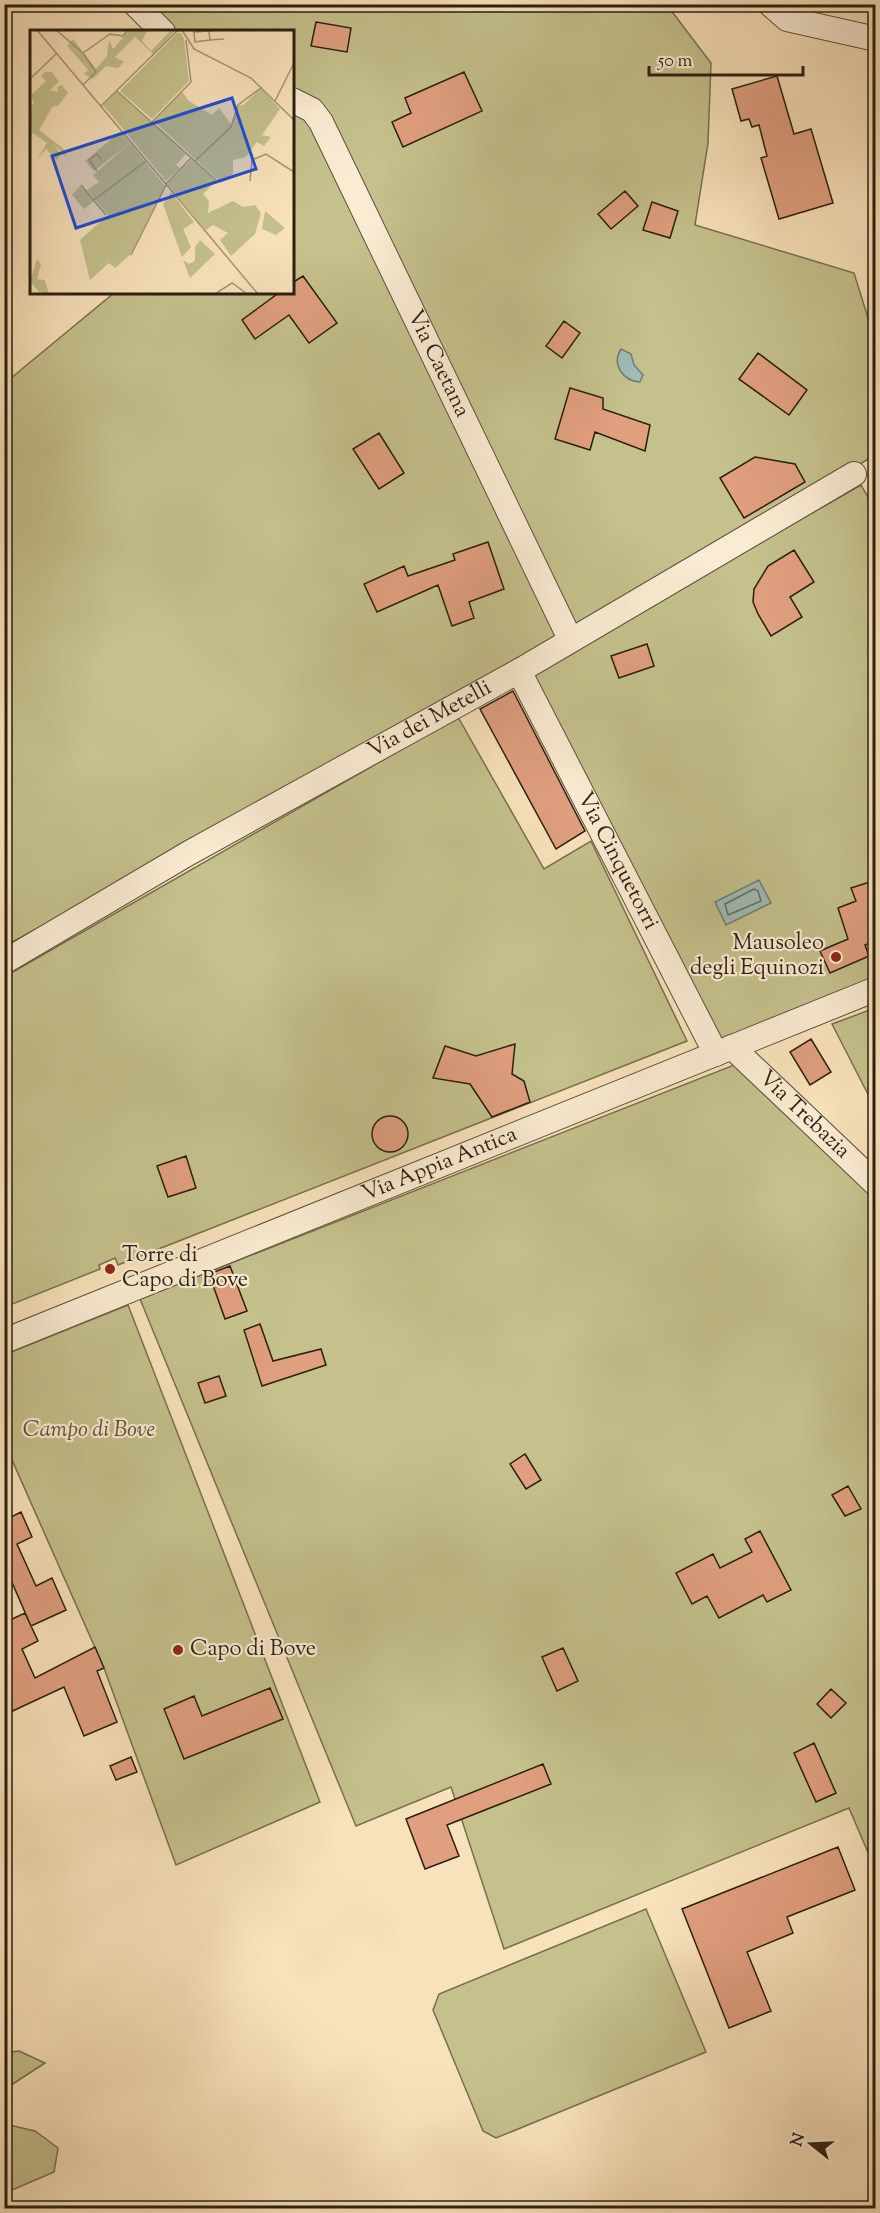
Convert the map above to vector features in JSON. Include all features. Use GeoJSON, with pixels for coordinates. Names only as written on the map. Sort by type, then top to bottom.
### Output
{"type":"FeatureCollection","features":[{"type":"Feature","properties":{"kind":"street"},"geometry":{"type":"LineString","coordinates":[[135,4],[161,30]]}},
{"type":"Feature","properties":{"kind":"street"},"geometry":{"type":"LineString","coordinates":[[770,4],[787,19],[876,39]]}},
{"type":"Feature","properties":{"kind":"street","name":"Via Caetana"},"geometry":{"type":"LineString","coordinates":[[294,101],[312,110],[321,122],[570,639]]}},
{"type":"Feature","properties":{"kind":"street","name":"Via dei Metelli"},"geometry":{"type":"LineString","coordinates":[[4,962],[189,854],[519,671],[854,474]]}},
{"type":"Feature","properties":{"kind":"street","name":"Via Cinquetorri"},"geometry":{"type":"LineString","coordinates":[[519,671],[724,1050]]}},
{"type":"Feature","properties":{"kind":"street","name":"Via Appia Antica"},"geometry":{"type":"LineString","coordinates":[[4,1341],[876,989]]}},
{"type":"Feature","properties":{"kind":"street","name":"Via Trebazia"},"geometry":{"type":"LineString","coordinates":[[724,1050],[876,1185]]}},
{"type":"Feature","properties":{"kind":"green space"},"geometry":{"type":"Polygon","coordinates":[[[137,5],[667,5],[711,63],[708,143],[695,225],[854,273],[875,340],[875,455],[570,639],[5,946],[5,383],[113,294],[294,294],[294,30],[163,30],[137,5]]]}},
{"type":"Feature","properties":{"kind":"green space"},"geometry":{"type":"Polygon","coordinates":[[[861,485],[876,511],[875,981],[719,1041],[531,674],[861,485]]]}},
{"type":"Feature","properties":{"kind":"green space"},"geometry":{"type":"Polygon","coordinates":[[[458,717],[544,869],[591,841],[687,1041],[118,1265],[115,1258],[99,1265],[100,1269],[5,1307],[4,977],[458,717]]]}},
{"type":"Feature","properties":{"kind":"green space"},"geometry":{"type":"Polygon","coordinates":[[[875,1008],[875,1108],[832,1024],[875,1008]]]}},
{"type":"Feature","properties":{"kind":"green space"},"geometry":{"type":"Polygon","coordinates":[[[734,1065],[875,1195],[875,1869],[849,1808],[504,1949],[451,1787],[356,1826],[140,1299],[734,1065]]]}},
{"type":"Feature","properties":{"kind":"green space","name":"Campo di Bove"},"geometry":{"type":"Polygon","coordinates":[[[128,1305],[320,1802],[176,1865],[104,1668],[5,1444],[4,1355],[128,1305]]]}},
{"type":"Feature","properties":{"kind":"green space"},"geometry":{"type":"Polygon","coordinates":[[[646,1909],[706,2052],[496,2138],[483,2131],[433,2010],[439,1994],[646,1909]]]}},
{"type":"Feature","properties":{"kind":"green space"},"geometry":{"type":"Polygon","coordinates":[[[19,2051],[45,2063],[5,2089],[5,2053],[19,2051]]]}},
{"type":"Feature","properties":{"kind":"green space"},"geometry":{"type":"Polygon","coordinates":[[[5,2124],[35,2131],[58,2148],[54,2172],[5,2193],[5,2124]]]}},
{"type":"Feature","properties":{"kind":"water"},"geometry":{"type":"Polygon","coordinates":[[[621,349],[631,354],[634,365],[643,375],[640,382],[628,379],[620,371],[617,360],[621,349]]]}},
{"type":"Feature","properties":{"kind":"water"},"geometry":{"type":"Polygon","coordinates":[[[759,880],[771,903],[726,925],[715,902],[759,880]]]}},
{"type":"Feature","properties":{"kind":"building"},"geometry":{"type":"Polygon","coordinates":[[[316,22],[351,28],[347,52],[311,46],[316,22]]]}},
{"type":"Feature","properties":{"kind":"building"},"geometry":{"type":"Polygon","coordinates":[[[464,72],[482,111],[403,147],[392,122],[411,113],[405,98],[464,72]]]}},
{"type":"Feature","properties":{"kind":"building"},"geometry":{"type":"Polygon","coordinates":[[[777,76],[794,134],[811,129],[833,203],[779,219],[761,158],[767,156],[759,125],[752,127],[749,119],[741,121],[732,89],[777,76]]]}},
{"type":"Feature","properties":{"kind":"building"},"geometry":{"type":"Polygon","coordinates":[[[625,191],[638,206],[611,229],[598,214],[625,191]]]}},
{"type":"Feature","properties":{"kind":"building"},"geometry":{"type":"Polygon","coordinates":[[[652,202],[678,211],[670,238],[643,230],[652,202]]]}},
{"type":"Feature","properties":{"kind":"building"},"geometry":{"type":"Polygon","coordinates":[[[303,276],[337,323],[309,343],[289,315],[255,339],[242,320],[277,294],[294,294],[294,282],[303,276]]]}},
{"type":"Feature","properties":{"kind":"building"},"geometry":{"type":"Polygon","coordinates":[[[564,321],[580,333],[562,358],[546,346],[564,321]]]}},
{"type":"Feature","properties":{"kind":"building"},"geometry":{"type":"Polygon","coordinates":[[[758,353],[807,390],[789,415],[739,379],[758,353]]]}},
{"type":"Feature","properties":{"kind":"building"},"geometry":{"type":"Polygon","coordinates":[[[570,388],[603,398],[603,409],[650,425],[645,451],[595,432],[590,450],[555,439],[570,388]]]}},
{"type":"Feature","properties":{"kind":"building"},"geometry":{"type":"Polygon","coordinates":[[[379,433],[404,473],[379,489],[353,449],[379,433]]]}},
{"type":"Feature","properties":{"kind":"building"},"geometry":{"type":"Polygon","coordinates":[[[755,457],[795,464],[805,482],[744,518],[720,478],[755,457]]]}},
{"type":"Feature","properties":{"kind":"building"},"geometry":{"type":"Polygon","coordinates":[[[488,542],[504,589],[469,602],[474,618],[452,626],[438,585],[377,612],[364,584],[404,566],[408,576],[455,560],[453,554],[488,542]]]}},
{"type":"Feature","properties":{"kind":"building"},"geometry":{"type":"Polygon","coordinates":[[[794,550],[814,582],[790,597],[802,617],[771,636],[753,602],[754,589],[768,566],[794,550]]]}},
{"type":"Feature","properties":{"kind":"building"},"geometry":{"type":"Polygon","coordinates":[[[647,644],[654,666],[619,678],[611,656],[647,644]]]}},
{"type":"Feature","properties":{"kind":"building"},"geometry":{"type":"Polygon","coordinates":[[[513,691],[585,831],[556,849],[480,709],[513,691]]]}},
{"type":"Feature","properties":{"kind":"building"},"geometry":{"type":"Polygon","coordinates":[[[876,880],[876,941],[865,945],[869,956],[830,973],[820,951],[848,939],[838,908],[856,901],[851,888],[876,880]]]}},
{"type":"Feature","properties":{"kind":"building"},"geometry":{"type":"Polygon","coordinates":[[[811,1039],[831,1072],[810,1085],[790,1052],[811,1039]]]}},
{"type":"Feature","properties":{"kind":"building"},"geometry":{"type":"Polygon","coordinates":[[[515,1044],[512,1074],[524,1081],[530,1102],[492,1117],[470,1084],[433,1078],[445,1046],[476,1056],[515,1044]]]}},
{"type":"Feature","properties":{"kind":"building"},"geometry":{"type":"Polygon","coordinates":[[[390,1116],[403,1121],[408,1134],[403,1147],[390,1152],[377,1147],[372,1134],[377,1121],[390,1116]]]}},
{"type":"Feature","properties":{"kind":"building"},"geometry":{"type":"Polygon","coordinates":[[[186,1156],[196,1188],[168,1197],[157,1166],[186,1156]]]}},
{"type":"Feature","properties":{"kind":"building"},"geometry":{"type":"Polygon","coordinates":[[[230,1266],[247,1311],[225,1319],[209,1274],[230,1266]]]}},
{"type":"Feature","properties":{"kind":"building"},"geometry":{"type":"Polygon","coordinates":[[[260,1324],[273,1361],[321,1349],[326,1365],[262,1386],[244,1330],[260,1324]]]}},
{"type":"Feature","properties":{"kind":"building"},"geometry":{"type":"Polygon","coordinates":[[[219,1376],[226,1396],[205,1403],[198,1383],[219,1376]]]}},
{"type":"Feature","properties":{"kind":"building"},"geometry":{"type":"Polygon","coordinates":[[[525,1454],[541,1480],[526,1489],[510,1464],[525,1454]]]}},
{"type":"Feature","properties":{"kind":"building"},"geometry":{"type":"Polygon","coordinates":[[[848,1486],[861,1509],[845,1516],[832,1495],[848,1486]]]}},
{"type":"Feature","properties":{"kind":"building"},"geometry":{"type":"Polygon","coordinates":[[[21,1512],[32,1537],[17,1544],[36,1586],[52,1578],[66,1610],[31,1626],[10,1578],[4,1580],[4,1514],[7,1519],[21,1512]]]}},
{"type":"Feature","properties":{"kind":"building"},"geometry":{"type":"Polygon","coordinates":[[[760,1531],[791,1590],[767,1602],[763,1595],[719,1618],[707,1596],[692,1604],[676,1573],[713,1554],[720,1568],[752,1552],[745,1539],[760,1531]]]}},
{"type":"Feature","properties":{"kind":"building"},"geometry":{"type":"Polygon","coordinates":[[[4,1608],[10,1620],[25,1613],[38,1641],[22,1649],[35,1678],[95,1647],[104,1668],[97,1671],[117,1722],[84,1736],[64,1687],[4,1715],[4,1608]]]}},
{"type":"Feature","properties":{"kind":"building"},"geometry":{"type":"Polygon","coordinates":[[[563,1648],[578,1681],[557,1691],[542,1657],[563,1648]]]}},
{"type":"Feature","properties":{"kind":"building"},"geometry":{"type":"Polygon","coordinates":[[[270,1688],[283,1719],[184,1759],[164,1709],[194,1696],[202,1716],[270,1688]]]}},
{"type":"Feature","properties":{"kind":"building"},"geometry":{"type":"Polygon","coordinates":[[[831,1689],[846,1703],[831,1718],[817,1704],[831,1689]]]}},
{"type":"Feature","properties":{"kind":"building"},"geometry":{"type":"Polygon","coordinates":[[[814,1743],[836,1793],[816,1802],[794,1753],[814,1743]]]}},
{"type":"Feature","properties":{"kind":"building"},"geometry":{"type":"Polygon","coordinates":[[[131,1757],[137,1772],[116,1780],[110,1766],[131,1757]]]}},
{"type":"Feature","properties":{"kind":"building"},"geometry":{"type":"Polygon","coordinates":[[[543,1764],[551,1784],[447,1825],[459,1856],[425,1869],[406,1819],[543,1764]]]}},
{"type":"Feature","properties":{"kind":"building"},"geometry":{"type":"Polygon","coordinates":[[[838,1847],[855,1890],[787,1917],[793,1933],[747,1952],[771,2011],[729,2028],[682,1909],[838,1847]]]}},
{"type":"Feature","properties":{"kind":"place","name":"Mausoleo degli Equinozi"},"geometry":{"type":"Point","coordinates":[836,957]}},
{"type":"Feature","properties":{"kind":"place","name":"Torre di Capo di Bove"},"geometry":{"type":"Point","coordinates":[110,1269]}},
{"type":"Feature","properties":{"kind":"place","name":"Capo di Bove"},"geometry":{"type":"Point","coordinates":[178,1650]}}]}
